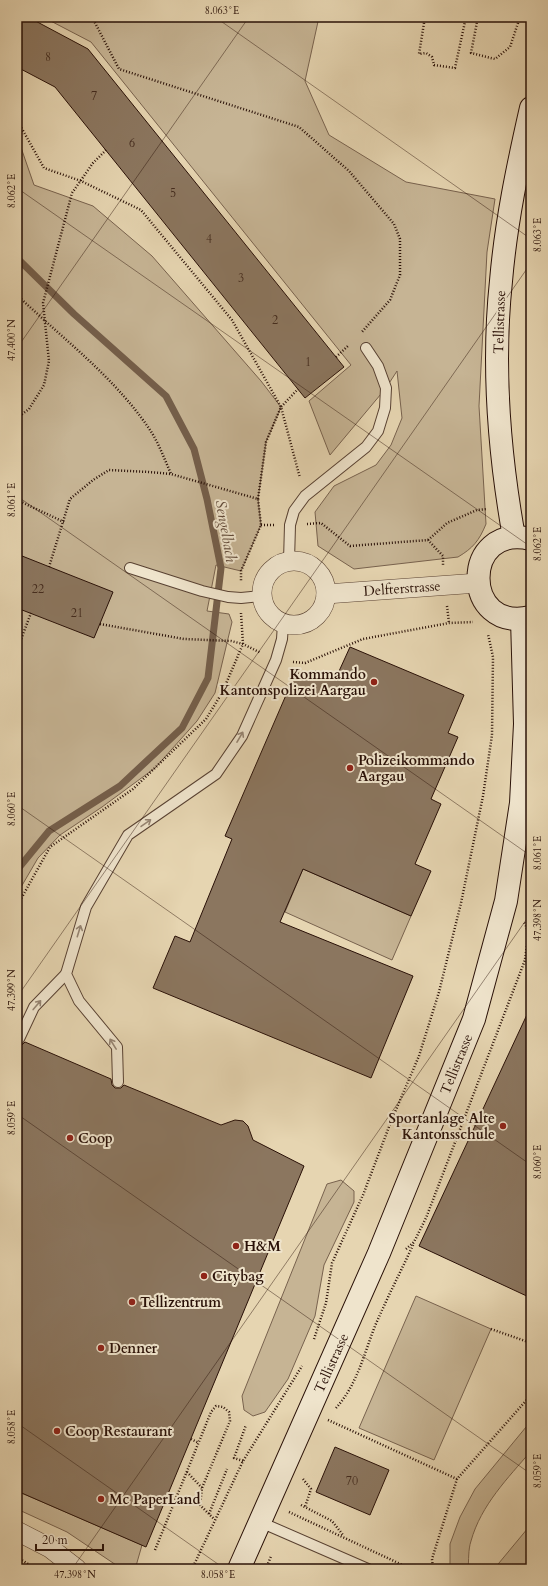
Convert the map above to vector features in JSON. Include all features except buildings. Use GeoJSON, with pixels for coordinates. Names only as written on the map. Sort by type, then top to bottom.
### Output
{"type":"FeatureCollection","features":[{"type":"Feature","properties":{"kind":"main road","name":"Tellistrasse"},"geometry":{"type":"LineString","coordinates":[[522,538],[508,506],[501,436],[498,386],[498,343],[501,281],[511,207],[531,108]]}},
{"type":"Feature","properties":{"kind":"main road"},"geometry":{"type":"LineString","coordinates":[[522,538],[503,540],[486,552],[478,572],[478,583],[480,593],[485,602],[493,610],[501,615],[512,618],[527,618]]}},
{"type":"Feature","properties":{"kind":"main road","name":"Tellistrasse"},"geometry":{"type":"LineString","coordinates":[[239,1569],[379,1253],[474,1020],[506,901],[521,803],[525,724],[527,618]]}},
{"type":"Feature","properties":{"kind":"street"},"geometry":{"type":"LineString","coordinates":[[289,561],[307,563],[315,569],[325,584],[326,594],[320,613],[312,620],[293,626],[283,624],[275,620],[268,613],[261,596],[262,586],[272,569],[289,561]]}},
{"type":"Feature","properties":{"kind":"street","name":"Delfterstrasse"},"geometry":{"type":"LineString","coordinates":[[326,594],[478,583]]}},
{"type":"Feature","properties":{"kind":"street"},"geometry":{"type":"LineString","coordinates":[[17,1531],[50,1548],[77,1569]]}},
{"type":"Feature","properties":{"kind":"lane"},"geometry":{"type":"LineString","coordinates":[[289,561],[290,525],[294,511],[305,496],[366,447],[378,431],[385,408],[386,388],[378,366],[366,348]]}},
{"type":"Feature","properties":{"kind":"lane"},"geometry":{"type":"LineString","coordinates":[[130,568],[228,598],[261,596]]}},
{"type":"Feature","properties":{"kind":"lane"},"geometry":{"type":"LineString","coordinates":[[19,1039],[34,1008],[66,974],[86,907],[128,835],[216,774],[242,736],[276,660],[282,639],[283,624]]}},
{"type":"Feature","properties":{"kind":"lane"},"geometry":{"type":"LineString","coordinates":[[66,974],[79,1001],[117,1047],[118,1082]]}},
{"type":"Feature","properties":{"kind":"lane"},"geometry":{"type":"LineString","coordinates":[[260,1522],[368,1569]]}},
{"type":"Feature","properties":{"kind":"path"},"geometry":{"type":"LineString","coordinates":[[92,17],[119,68],[299,127],[349,171],[383,210],[394,224],[400,239],[400,275],[390,300],[360,334]]}},
{"type":"Feature","properties":{"kind":"path"},"geometry":{"type":"LineString","coordinates":[[425,17],[418,54],[426,54],[432,57],[434,65],[455,68],[466,17]]}},
{"type":"Feature","properties":{"kind":"path"},"geometry":{"type":"LineString","coordinates":[[478,17],[471,53],[495,59],[510,46],[518,23],[518,17]]}},
{"type":"Feature","properties":{"kind":"path"},"geometry":{"type":"LineString","coordinates":[[17,120],[44,168],[81,181],[141,210],[232,320],[281,408],[305,496]]}},
{"type":"Feature","properties":{"kind":"path"},"geometry":{"type":"LineString","coordinates":[[17,418],[29,409],[44,386],[49,361],[42,303],[72,193],[93,163],[106,150]]}},
{"type":"Feature","properties":{"kind":"path"},"geometry":{"type":"LineString","coordinates":[[17,295],[120,392],[148,428],[162,453],[171,474]]}},
{"type":"Feature","properties":{"kind":"path"},"geometry":{"type":"LineString","coordinates":[[336,357],[350,343]]}},
{"type":"Feature","properties":{"kind":"path"},"geometry":{"type":"LineString","coordinates":[[17,906],[50,847],[133,789],[206,719],[222,693],[243,644],[241,571],[261,525],[258,499],[266,442],[281,408],[298,389]]}},
{"type":"Feature","properties":{"kind":"path"},"geometry":{"type":"LineString","coordinates":[[49,567],[70,499],[92,480],[109,470],[171,474],[258,499]]}},
{"type":"Feature","properties":{"kind":"path"},"geometry":{"type":"LineString","coordinates":[[17,500],[64,522]]}},
{"type":"Feature","properties":{"kind":"path"},"geometry":{"type":"LineString","coordinates":[[290,525],[321,523],[350,546],[428,540],[447,523],[477,510],[508,506]]}},
{"type":"Feature","properties":{"kind":"path"},"geometry":{"type":"LineString","coordinates":[[428,540],[443,556],[444,585],[449,623]]}},
{"type":"Feature","properties":{"kind":"path"},"geometry":{"type":"LineString","coordinates":[[17,650],[31,613]]}},
{"type":"Feature","properties":{"kind":"path"},"geometry":{"type":"LineString","coordinates":[[100,624],[184,639],[243,644],[276,660],[305,664],[363,639],[449,623],[473,622],[478,625]]}},
{"type":"Feature","properties":{"kind":"path"},"geometry":{"type":"LineString","coordinates":[[312,1345],[326,1303],[332,1263],[363,1195],[392,1119],[419,1056],[438,992],[461,903],[483,796],[492,735],[493,656],[487,632]]}},
{"type":"Feature","properties":{"kind":"path"},"geometry":{"type":"LineString","coordinates":[[527,927],[531,913]]}},
{"type":"Feature","properties":{"kind":"path"},"geometry":{"type":"LineString","coordinates":[[335,1409],[344,1400],[364,1359],[375,1327],[414,1242]]}},
{"type":"Feature","properties":{"kind":"path"},"geometry":{"type":"LineString","coordinates":[[491,1329],[531,1343]]}},
{"type":"Feature","properties":{"kind":"path"},"geometry":{"type":"LineString","coordinates":[[192,1569],[214,1519],[243,1461],[286,1394],[305,1359]]}},
{"type":"Feature","properties":{"kind":"path"},"geometry":{"type":"LineString","coordinates":[[433,1569],[432,1559],[457,1479],[531,1395]]}},
{"type":"Feature","properties":{"kind":"path"},"geometry":{"type":"LineString","coordinates":[[155,1550],[211,1412],[216,1406],[223,1407],[229,1412],[230,1422],[202,1488],[200,1505],[214,1519]]}},
{"type":"Feature","properties":{"kind":"path"},"geometry":{"type":"LineString","coordinates":[[330,1414],[326,1419],[457,1479]]}},
{"type":"Feature","properties":{"kind":"path"},"geometry":{"type":"LineString","coordinates":[[243,1461],[234,1458],[246,1425]]}},
{"type":"Feature","properties":{"kind":"path"},"geometry":{"type":"LineString","coordinates":[[191,1439],[199,1443]]}},
{"type":"Feature","properties":{"kind":"path"},"geometry":{"type":"LineString","coordinates":[[209,1514],[227,1469]]}},
{"type":"Feature","properties":{"kind":"path"},"geometry":{"type":"LineString","coordinates":[[187,1472],[202,1488]]}},
{"type":"Feature","properties":{"kind":"path"},"geometry":{"type":"LineString","coordinates":[[303,1478],[311,1489],[305,1507]]}},
{"type":"Feature","properties":{"kind":"path"},"geometry":{"type":"LineString","coordinates":[[300,1505],[332,1521],[345,1537]]}},
{"type":"Feature","properties":{"kind":"path"},"geometry":{"type":"LineString","coordinates":[[289,1512],[411,1569]]}},
{"type":"Feature","properties":{"kind":"path"},"geometry":{"type":"LineString","coordinates":[[17,1558],[36,1569]]}},
{"type":"Feature","properties":{"kind":"shaded area"},"geometry":{"type":"Polygon","coordinates":[[[43,17],[319,17],[305,81],[329,135],[406,182],[495,199],[487,252],[479,406],[486,524],[478,540],[468,550],[458,557],[354,569],[318,546],[315,512],[334,486],[376,465],[391,445],[402,418],[397,371],[386,388],[330,455],[309,401],[351,365],[91,42],[43,17]]]}},
{"type":"Feature","properties":{"kind":"shaded area"},"geometry":{"type":"Polygon","coordinates":[[[17,136],[34,185],[93,206],[152,256],[261,381],[281,407],[266,442],[258,499],[261,525],[241,571],[216,565],[207,611],[229,614],[232,622],[215,693],[197,721],[155,768],[102,807],[60,835],[38,858],[17,894],[17,136]]]}},
{"type":"Feature","properties":{"kind":"shaded area"},"geometry":{"type":"Polygon","coordinates":[[[303,869],[411,916],[392,960],[285,912],[303,869]]]}},
{"type":"Feature","properties":{"kind":"shaded area"},"geometry":{"type":"Polygon","coordinates":[[[341,1180],[354,1191],[354,1202],[324,1265],[315,1316],[288,1379],[265,1412],[253,1416],[244,1410],[242,1396],[327,1184],[341,1180]]]}},
{"type":"Feature","properties":{"kind":"shaded area"},"geometry":{"type":"Polygon","coordinates":[[[416,1296],[491,1329],[434,1460],[359,1428],[416,1296]]]}},
{"type":"Feature","properties":{"kind":"shaded area"},"geometry":{"type":"Polygon","coordinates":[[[531,1421],[531,1451],[496,1493],[481,1516],[470,1544],[468,1569],[450,1569],[450,1544],[460,1517],[475,1489],[531,1421]]]}},
{"type":"Feature","properties":{"kind":"shaded area"},"geometry":{"type":"Polygon","coordinates":[[[17,1491],[142,1545],[136,1566],[137,1569],[122,1569],[67,1532],[17,1509],[17,1491]]]}},
{"type":"Feature","properties":{"kind":"shaded area"},"geometry":{"type":"Polygon","coordinates":[[[528,1528],[531,1530],[531,1569],[494,1569],[528,1528]]]}},
{"type":"Feature","properties":{"kind":"waterway","name":"Sengelbach"},"geometry":{"type":"LineString","coordinates":[[17,258],[74,314],[166,396],[194,449],[207,499],[221,568],[208,678],[182,728],[120,786],[49,831],[17,870]]}},
{"type":"Feature","properties":{"kind":"place","name":"Kommando Kantonspolizei Aargau"},"geometry":{"type":"Point","coordinates":[374,682]}},
{"type":"Feature","properties":{"kind":"place","name":"Polizeikommando Aargau"},"geometry":{"type":"Point","coordinates":[350,768]}},
{"type":"Feature","properties":{"kind":"place","name":"Sportanlage Alte Kantonsschule"},"geometry":{"type":"Point","coordinates":[503,1126]}},
{"type":"Feature","properties":{"kind":"place","name":"Coop"},"geometry":{"type":"Point","coordinates":[70,1138]}},
{"type":"Feature","properties":{"kind":"place","name":"H&M"},"geometry":{"type":"Point","coordinates":[236,1246]}},
{"type":"Feature","properties":{"kind":"place","name":"Citybag"},"geometry":{"type":"Point","coordinates":[204,1276]}},
{"type":"Feature","properties":{"kind":"place","name":"Tellizentrum"},"geometry":{"type":"Point","coordinates":[132,1302]}},
{"type":"Feature","properties":{"kind":"place","name":"Denner"},"geometry":{"type":"Point","coordinates":[101,1348]}},
{"type":"Feature","properties":{"kind":"place","name":"Coop Restaurant"},"geometry":{"type":"Point","coordinates":[57,1431]}},
{"type":"Feature","properties":{"kind":"place","name":"Mc PaperLand"},"geometry":{"type":"Point","coordinates":[101,1499]}}]}
